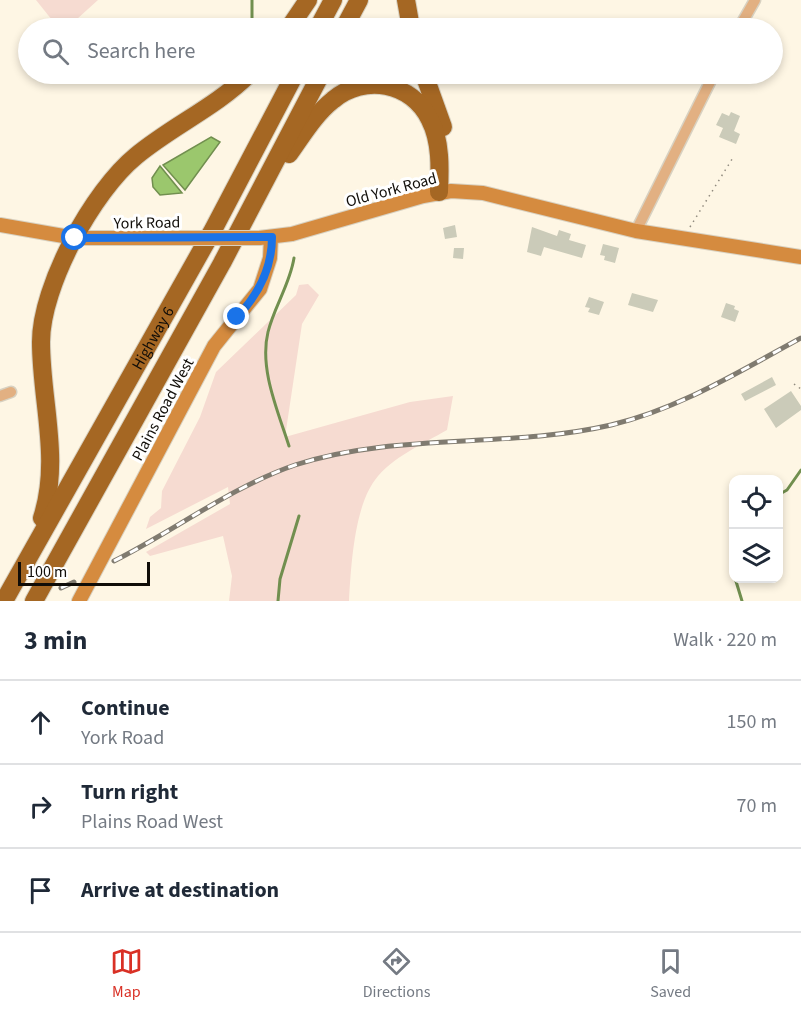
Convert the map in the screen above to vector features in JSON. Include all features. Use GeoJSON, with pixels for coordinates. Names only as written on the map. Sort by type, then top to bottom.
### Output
{"type":"FeatureCollection","features":[{"type":"Feature","properties":{"kind":"highway"},"geometry":{"type":"LineString","coordinates":[[296,18],[308,0]]}},
{"type":"Feature","properties":{"kind":"highway"},"geometry":{"type":"LineString","coordinates":[[323,18],[333,0]]}},
{"type":"Feature","properties":{"kind":"highway"},"geometry":{"type":"LineString","coordinates":[[349,18],[359,0]]}},
{"type":"Feature","properties":{"kind":"highway"},"geometry":{"type":"LineString","coordinates":[[406,0],[409,18]]}},
{"type":"Feature","properties":{"kind":"highway"},"geometry":{"type":"LineString","coordinates":[[34,545],[45,510],[51,475],[41,370],[41,323],[46,301],[75,238],[107,184],[135,156],[220,99],[237,84]]}},
{"type":"Feature","properties":{"kind":"highway","name":"Highway 6"},"geometry":{"type":"LineString","coordinates":[[4,601],[213,230],[290,84]]}},
{"type":"Feature","properties":{"kind":"highway","name":"Highway 6"},"geometry":{"type":"LineString","coordinates":[[34,601],[222,263],[316,84]]}},
{"type":"Feature","properties":{"kind":"highway"},"geometry":{"type":"LineString","coordinates":[[428,84],[442,119],[447,144],[445,192]]}},
{"type":"Feature","properties":{"kind":"highway"},"geometry":{"type":"LineString","coordinates":[[222,263],[286,158],[307,130],[333,100],[361,85],[391,86],[423,108],[434,130],[445,192]]}},
{"type":"Feature","properties":{"kind":"main road","name":"Old York Road"},"geometry":{"type":"LineString","coordinates":[[265,237],[292,234],[445,192],[483,193],[636,231],[801,257]]}},
{"type":"Feature","properties":{"kind":"main road","name":"York Road"},"geometry":{"type":"LineString","coordinates":[[0,225],[75,238],[265,237]]}},
{"type":"Feature","properties":{"kind":"main road","name":"Plains Road West"},"geometry":{"type":"LineString","coordinates":[[80,601],[214,346],[260,289],[270,258],[265,237]]}},
{"type":"Feature","properties":{"kind":"street"},"geometry":{"type":"LineString","coordinates":[[745,18],[755,0]]}},
{"type":"Feature","properties":{"kind":"street"},"geometry":{"type":"LineString","coordinates":[[636,231],[709,84]]}},
{"type":"Feature","properties":{"kind":"path"},"geometry":{"type":"LineString","coordinates":[[685,239],[694,219],[734,156]]}},
{"type":"Feature","properties":{"kind":"path"},"geometry":{"type":"LineString","coordinates":[[794,384],[801,389]]}},
{"type":"Feature","properties":{"kind":"shaded area"},"geometry":{"type":"Polygon","coordinates":[[[36,0],[98,0],[78,18],[50,18],[36,0]]]}},
{"type":"Feature","properties":{"kind":"shaded area"},"geometry":{"type":"Polygon","coordinates":[[[211,137],[220,142],[185,190],[163,165],[211,137]]]}},
{"type":"Feature","properties":{"kind":"shaded area"},"geometry":{"type":"Polygon","coordinates":[[[160,166],[182,193],[160,195],[153,187],[152,178],[160,166]]]}},
{"type":"Feature","properties":{"kind":"shaded area"},"geometry":{"type":"Polygon","coordinates":[[[308,284],[319,295],[302,324],[285,437],[410,402],[453,396],[447,430],[390,464],[375,480],[368,492],[362,506],[355,538],[349,601],[229,601],[232,576],[223,536],[150,556],[146,552],[230,504],[228,487],[146,529],[150,517],[161,508],[162,491],[200,417],[216,372],[296,295],[299,285],[308,284]]]}},
{"type":"Feature","properties":{"kind":"building"},"geometry":{"type":"Polygon","coordinates":[[[731,112],[740,116],[734,131],[740,134],[736,144],[719,137],[723,128],[716,125],[722,113],[729,116],[731,112]]]}},
{"type":"Feature","properties":{"kind":"building"},"geometry":{"type":"Polygon","coordinates":[[[455,225],[457,237],[445,239],[443,228],[455,225]]]}},
{"type":"Feature","properties":{"kind":"building"},"geometry":{"type":"Polygon","coordinates":[[[532,227],[557,236],[559,230],[571,234],[569,240],[586,245],[582,258],[544,247],[541,256],[527,252],[532,227]]]}},
{"type":"Feature","properties":{"kind":"building"},"geometry":{"type":"Polygon","coordinates":[[[603,244],[619,248],[615,263],[604,260],[605,256],[600,255],[603,244]]]}},
{"type":"Feature","properties":{"kind":"building"},"geometry":{"type":"Polygon","coordinates":[[[454,248],[464,248],[463,259],[453,258],[454,248]]]}},
{"type":"Feature","properties":{"kind":"building"},"geometry":{"type":"Polygon","coordinates":[[[632,293],[658,300],[653,312],[628,305],[632,293]]]}},
{"type":"Feature","properties":{"kind":"building"},"geometry":{"type":"Polygon","coordinates":[[[589,297],[604,302],[599,315],[588,312],[590,308],[585,307],[589,297]]]}},
{"type":"Feature","properties":{"kind":"building"},"geometry":{"type":"Polygon","coordinates":[[[726,303],[735,306],[734,309],[739,311],[735,322],[721,317],[726,303]]]}},
{"type":"Feature","properties":{"kind":"building"},"geometry":{"type":"Polygon","coordinates":[[[772,377],[776,385],[745,401],[741,394],[772,377]]]}},
{"type":"Feature","properties":{"kind":"building"},"geometry":{"type":"Polygon","coordinates":[[[791,391],[801,406],[801,410],[776,428],[764,409],[791,391]]]}},
{"type":"Feature","properties":{"kind":"waterway"},"geometry":{"type":"LineString","coordinates":[[252,0],[252,18]]}},
{"type":"Feature","properties":{"kind":"waterway"},"geometry":{"type":"LineString","coordinates":[[289,446],[271,390],[266,346],[268,332],[294,258]]}},
{"type":"Feature","properties":{"kind":"waterway"},"geometry":{"type":"LineString","coordinates":[[783,492],[801,470]]}},
{"type":"Feature","properties":{"kind":"waterway"},"geometry":{"type":"LineString","coordinates":[[278,601],[280,579],[299,516]]}},
{"type":"Feature","properties":{"kind":"waterway"},"geometry":{"type":"LineString","coordinates":[[737,583],[742,601]]}},
{"type":"Feature","properties":{"kind":"railway"},"geometry":{"type":"LineString","coordinates":[[114,561],[225,497],[295,465],[373,448],[532,437],[611,425],[685,399],[801,338]]}},
{"type":"Feature","properties":{"kind":"railway"},"geometry":{"type":"LineString","coordinates":[[61,588],[74,582]]}},
{"type":"Feature","properties":{"kind":"route"},"geometry":{"type":"LineString","coordinates":[[75,238],[97,240],[272,237],[270,258],[260,289],[237,317]]}}]}
